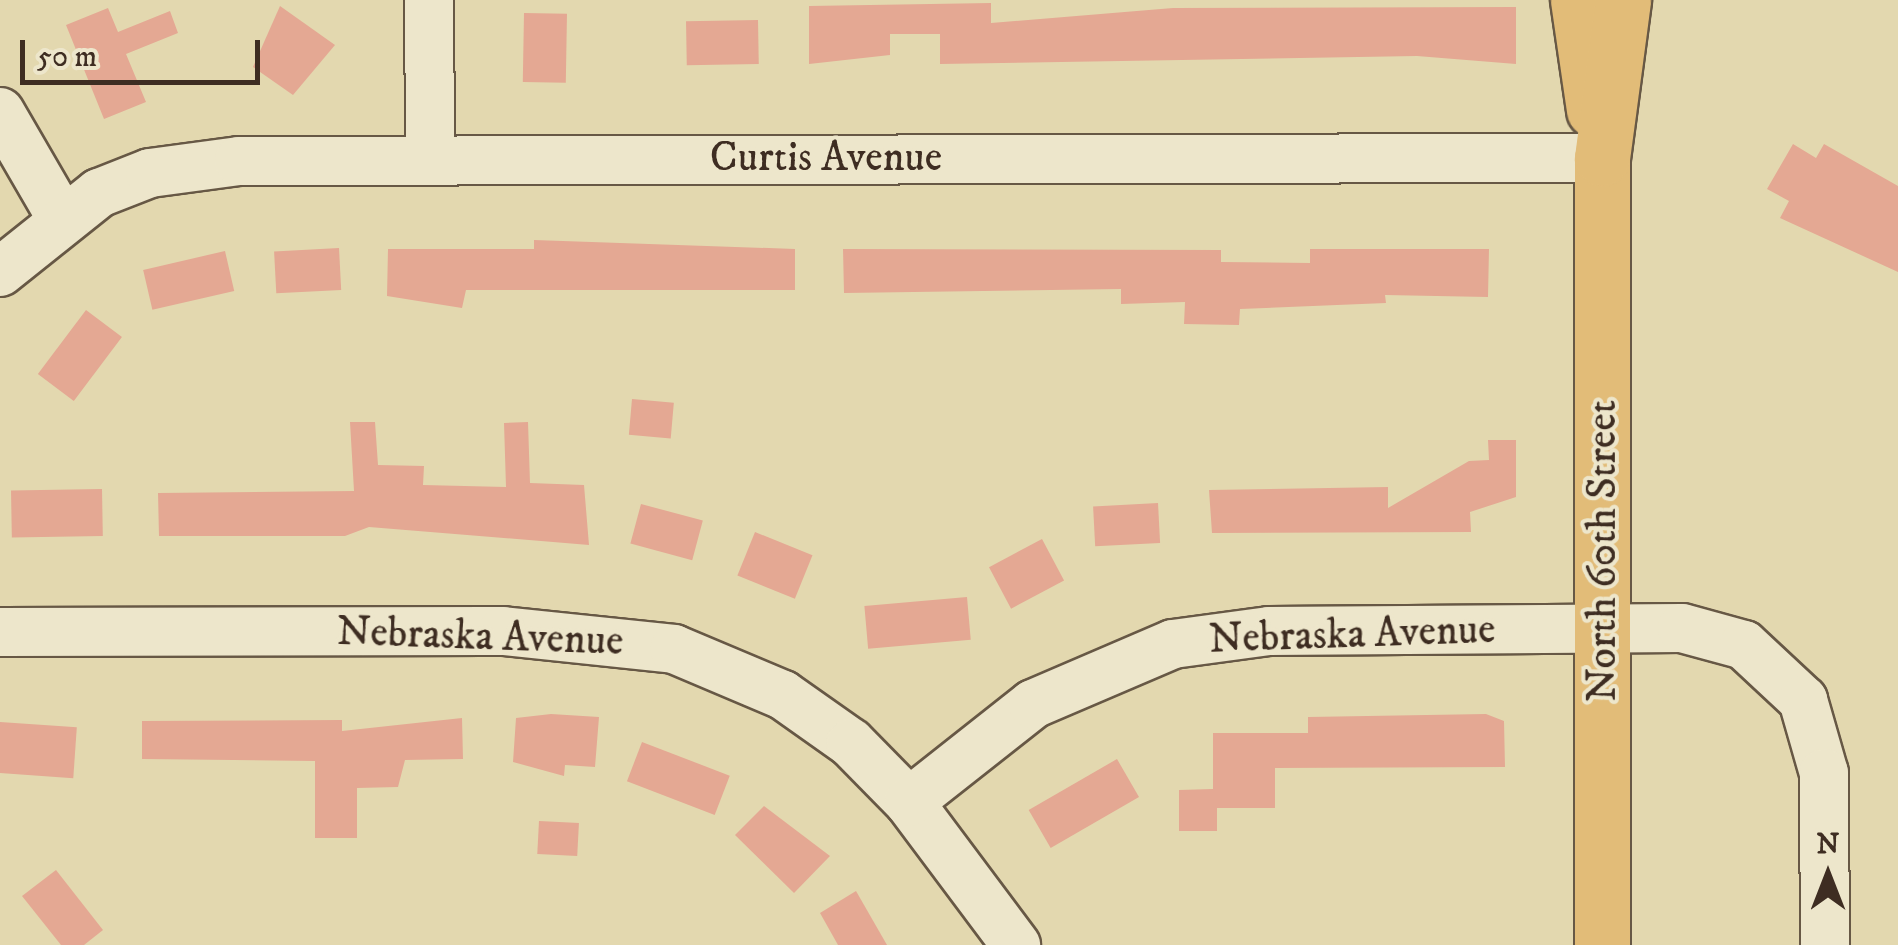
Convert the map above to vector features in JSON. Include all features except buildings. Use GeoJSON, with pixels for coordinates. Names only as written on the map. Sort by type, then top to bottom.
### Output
{"type":"FeatureCollection","features":[{"type":"Feature","properties":{"kind":"main road","name":"North 60th Street"},"geometry":{"type":"LineString","coordinates":[[1578,0],[1602,158]]}},
{"type":"Feature","properties":{"kind":"main road","name":"North 60th Street"},"geometry":{"type":"LineString","coordinates":[[1602,945],[1602,158],[1623,0]]}},
{"type":"Feature","properties":{"kind":"street"},"geometry":{"type":"LineString","coordinates":[[429,0],[430,159]]}},
{"type":"Feature","properties":{"kind":"street"},"geometry":{"type":"LineString","coordinates":[[0,112],[62,220]]}},
{"type":"Feature","properties":{"kind":"street","name":"Curtis Avenue"},"geometry":{"type":"LineString","coordinates":[[0,272],[99,193],[182,166],[430,159],[1602,158]]}},
{"type":"Feature","properties":{"kind":"street","name":"Nebraska Avenue"},"geometry":{"type":"LineString","coordinates":[[909,802],[1033,704],[1174,644],[1270,631],[1682,628],[1744,645],[1803,700],[1824,772],[1824,945]]}},
{"type":"Feature","properties":{"kind":"street","name":"Nebraska Avenue"},"geometry":{"type":"LineString","coordinates":[[0,632],[502,631],[636,640],[782,695],[851,743],[909,802],[1016,945]]}}]}
